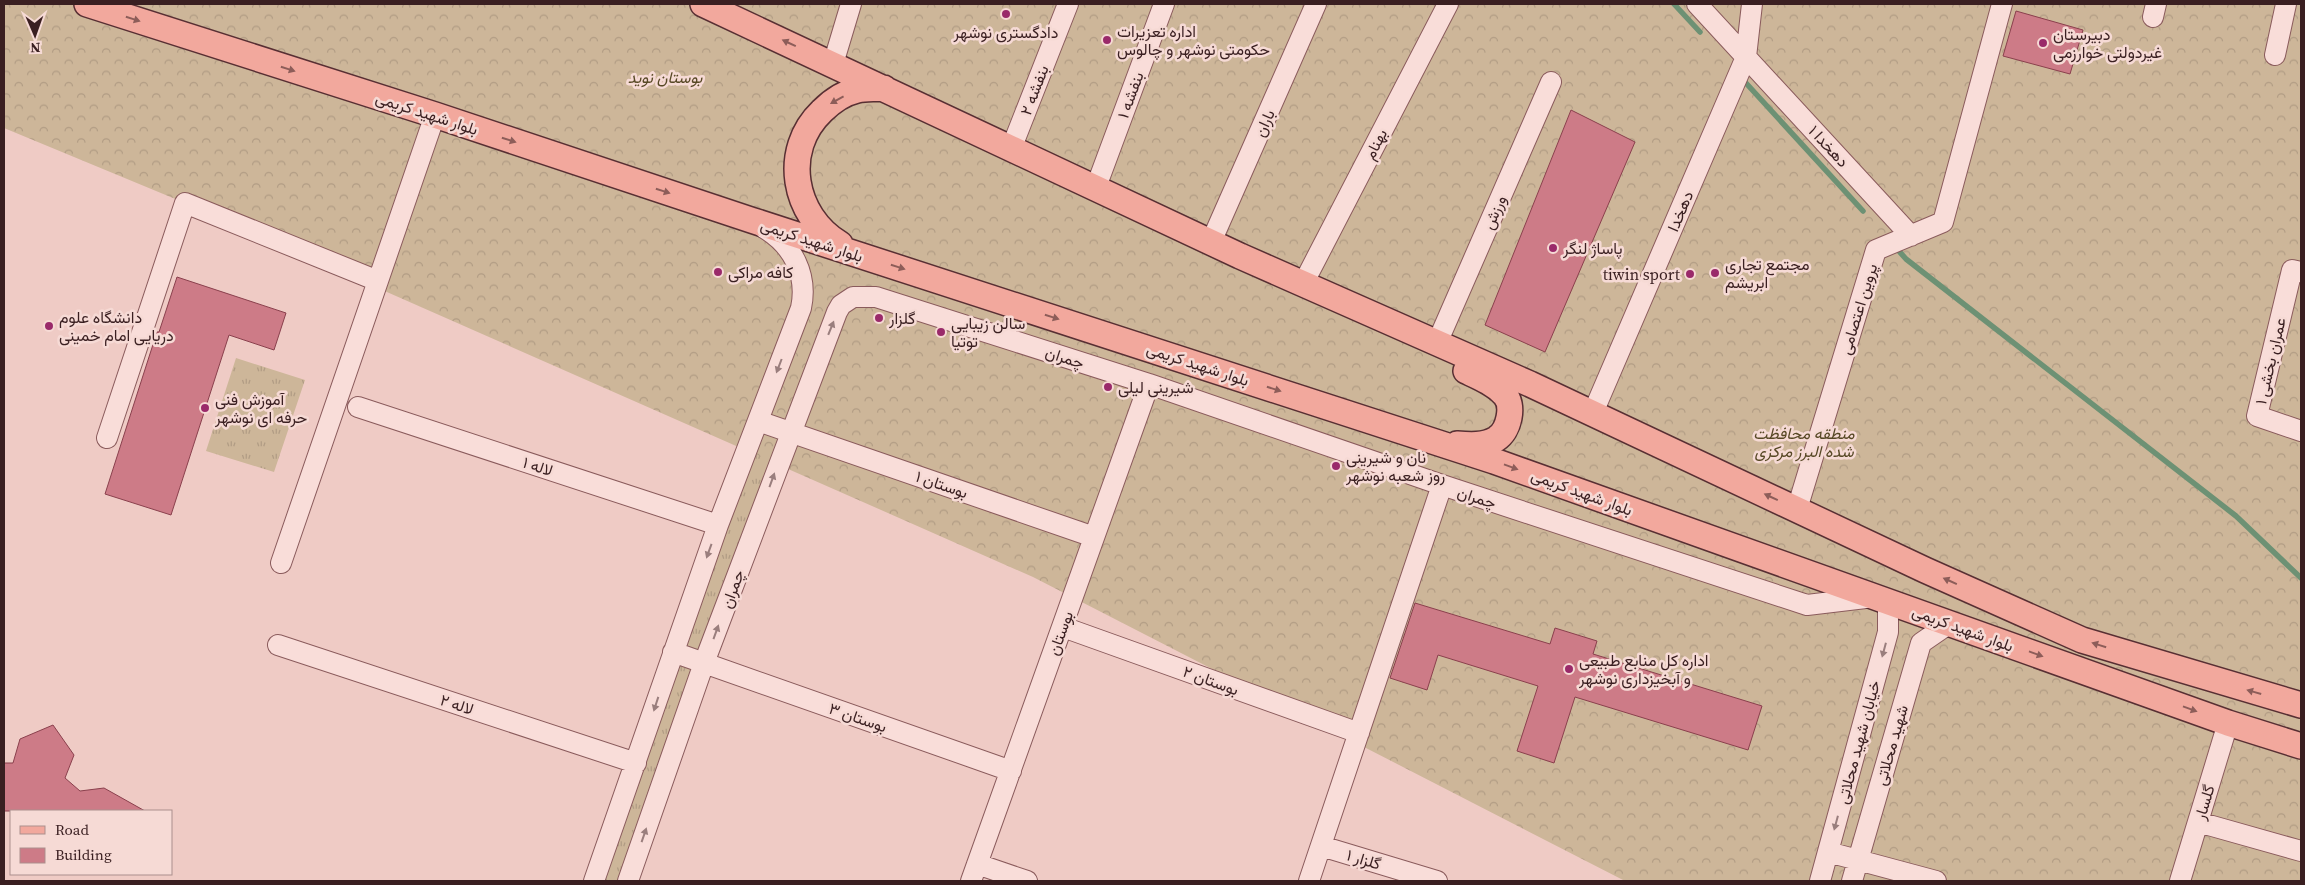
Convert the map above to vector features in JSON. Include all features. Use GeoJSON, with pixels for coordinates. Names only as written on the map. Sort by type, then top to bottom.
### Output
{"type":"FeatureCollection","features":[{"type":"Feature","properties":{"kind":"main road","name":"بلوار شهید کریمی"},"geometry":{"type":"LineString","coordinates":[[87,4],[435,115],[751,220],[1442,444],[2228,723],[2301,746]]}},
{"type":"Feature","properties":{"kind":"main road","name":"بلوار شهید کریمی"},"geometry":{"type":"LineString","coordinates":[[703,4],[1211,242],[1437,343],[2082,640],[2301,705]]}},
{"type":"Feature","properties":{"kind":"main road"},"geometry":{"type":"LineString","coordinates":[[858,254],[834,240],[814,222],[800,198],[796,172],[797,162],[800,144],[812,120],[832,101],[857,90],[884,88]]}},
{"type":"Feature","properties":{"kind":"main road"},"geometry":{"type":"LineString","coordinates":[[1388,322],[1418,349],[1485,380],[1505,394],[1510,412],[1506,427],[1497,439],[1479,445],[1442,444]]}},
{"type":"Feature","properties":{"kind":"street"},"geometry":{"type":"LineString","coordinates":[[833,64],[851,4]]}},
{"type":"Feature","properties":{"kind":"street","name":"بنفشه ۲"},"geometry":{"type":"LineString","coordinates":[[1011,148],[1068,4]]}},
{"type":"Feature","properties":{"kind":"street","name":"بنفشه ۱"},"geometry":{"type":"LineString","coordinates":[[1096,187],[1164,4]]}},
{"type":"Feature","properties":{"kind":"street","name":"باران"},"geometry":{"type":"LineString","coordinates":[[1211,242],[1316,4]]}},
{"type":"Feature","properties":{"kind":"street","name":"بهنام"},"geometry":{"type":"LineString","coordinates":[[1303,284],[1448,4]]}},
{"type":"Feature","properties":{"kind":"street","name":"دهخدا ۱"},"geometry":{"type":"LineString","coordinates":[[1697,4],[1911,236]]}},
{"type":"Feature","properties":{"kind":"street","name":"دهخدا"},"geometry":{"type":"LineString","coordinates":[[1592,415],[1746,57],[1752,4]]}},
{"type":"Feature","properties":{"kind":"street","name":"پروین اعتصامی"},"geometry":{"type":"LineString","coordinates":[[1797,510],[1876,250],[1943,222],[2002,4]]}},
{"type":"Feature","properties":{"kind":"street"},"geometry":{"type":"LineString","coordinates":[[2275,55],[2286,4]]}},
{"type":"Feature","properties":{"kind":"street","name":"ورزش"},"geometry":{"type":"LineString","coordinates":[[1437,343],[1551,82]]}},
{"type":"Feature","properties":{"kind":"street"},"geometry":{"type":"LineString","coordinates":[[281,563],[435,115]]}},
{"type":"Feature","properties":{"kind":"street"},"geometry":{"type":"LineString","coordinates":[[107,438],[186,203],[378,281]]}},
{"type":"Feature","properties":{"kind":"street"},"geometry":{"type":"LineString","coordinates":[[594,881],[718,525],[800,308],[802,291],[796,261],[776,235],[751,220]]}},
{"type":"Feature","properties":{"kind":"street","name":"عمران بخشی ۱"},"geometry":{"type":"LineString","coordinates":[[2301,272],[2292,270],[2257,416],[2301,431]]}},
{"type":"Feature","properties":{"kind":"street","name":"چمران"},"geometry":{"type":"LineString","coordinates":[[628,881],[704,663],[837,312],[846,301],[858,296],[876,297],[1149,384],[1442,485],[1807,605],[1881,599]]}},
{"type":"Feature","properties":{"kind":"street","name":"بوستان"},"geometry":{"type":"LineString","coordinates":[[974,873],[1149,384]]}},
{"type":"Feature","properties":{"kind":"street","name":"لاله ۱"},"geometry":{"type":"LineString","coordinates":[[358,407],[718,525]]}},
{"type":"Feature","properties":{"kind":"street","name":"بوستان ۱"},"geometry":{"type":"LineString","coordinates":[[758,421],[1094,537]]}},
{"type":"Feature","properties":{"kind":"street"},"geometry":{"type":"LineString","coordinates":[[1309,881],[1442,485]]}},
{"type":"Feature","properties":{"kind":"street","name":"خیابان شهید محلاتی"},"geometry":{"type":"LineString","coordinates":[[1820,881],[1888,632],[1881,599]]}},
{"type":"Feature","properties":{"kind":"street","name":"شهید محلاتی"},"geometry":{"type":"LineString","coordinates":[[1852,881],[1921,643],[1950,623]]}},
{"type":"Feature","properties":{"kind":"street","name":"بوستان ۲"},"geometry":{"type":"LineString","coordinates":[[1063,627],[1359,733]]}},
{"type":"Feature","properties":{"kind":"street","name":"لاله ۲"},"geometry":{"type":"LineString","coordinates":[[278,645],[636,763]]}},
{"type":"Feature","properties":{"kind":"street","name":"بوستان ۳"},"geometry":{"type":"LineString","coordinates":[[673,652],[1011,771]]}},
{"type":"Feature","properties":{"kind":"street","name":"گلسار"},"geometry":{"type":"LineString","coordinates":[[2180,881],[2228,723]]}},
{"type":"Feature","properties":{"kind":"street"},"geometry":{"type":"LineString","coordinates":[[1854,758],[1885,767]]}},
{"type":"Feature","properties":{"kind":"street"},"geometry":{"type":"LineString","coordinates":[[2198,822],[2301,852]]}},
{"type":"Feature","properties":{"kind":"street","name":"گلزار ۱"},"geometry":{"type":"LineString","coordinates":[[1321,846],[1436,881]]}},
{"type":"Feature","properties":{"kind":"street"},"geometry":{"type":"LineString","coordinates":[[1828,852],[1936,881]]}},
{"type":"Feature","properties":{"kind":"street"},"geometry":{"type":"LineString","coordinates":[[974,873],[1027,881]]}},
{"type":"Feature","properties":{"kind":"green space","name":"منطقه محافظت شده البرز مرکزی"},"geometry":{"type":"Polygon","coordinates":[[[4,4],[2301,4],[2301,881],[1625,881],[1033,577],[185,203],[4,128],[4,4]]]}},
{"type":"Feature","properties":{"kind":"green space"},"geometry":{"type":"Polygon","coordinates":[[[236,358],[305,380],[274,472],[206,451],[236,358]]]}},
{"type":"Feature","properties":{"kind":"green space"},"geometry":{"type":"Polygon","coordinates":[[[758,423],[786,432],[704,661],[674,651],[758,423]]]}},
{"type":"Feature","properties":{"kind":"green space"},"geometry":{"type":"Polygon","coordinates":[[[674,654],[701,664],[626,881],[596,881],[674,654]]]}},
{"type":"Feature","properties":{"kind":"building","name":"دبیرستان غیردولتی خوارزمی"},"geometry":{"type":"Polygon","coordinates":[[[2016,11],[2083,30],[2070,74],[2003,56],[2016,11]]]}},
{"type":"Feature","properties":{"kind":"building","name":"پاساژ لنگر"},"geometry":{"type":"Polygon","coordinates":[[[1571,110],[1635,142],[1545,352],[1485,325],[1571,110]]]}},
{"type":"Feature","properties":{"kind":"building"},"geometry":{"type":"Polygon","coordinates":[[[177,277],[286,313],[274,350],[229,335],[171,515],[105,494],[157,332],[159,332],[177,277]]]}},
{"type":"Feature","properties":{"kind":"building"},"geometry":{"type":"Polygon","coordinates":[[[1415,603],[1550,644],[1555,628],[1597,641],[1593,654],[1762,706],[1748,750],[1575,697],[1554,763],[1517,751],[1538,686],[1438,655],[1427,690],[1390,678],[1415,603]]]}},
{"type":"Feature","properties":{"kind":"building"},"geometry":{"type":"Polygon","coordinates":[[[53,725],[74,755],[65,778],[80,791],[104,788],[143,810],[4,811],[4,763],[13,763],[20,739],[53,725]]]}},
{"type":"Feature","properties":{"kind":"waterway"},"geometry":{"type":"LineString","coordinates":[[1674,4],[1700,32]]}},
{"type":"Feature","properties":{"kind":"waterway"},"geometry":{"type":"LineString","coordinates":[[1745,82],[1863,211]]}},
{"type":"Feature","properties":{"kind":"waterway"},"geometry":{"type":"LineString","coordinates":[[1898,250],[1906,259],[2236,516],[2301,578]]}},
{"type":"Feature","properties":{"kind":"place","name":"دادگستری نوشهر"},"geometry":{"type":"Point","coordinates":[1006,14]}},
{"type":"Feature","properties":{"kind":"place","name":"اداره تعزیرات حکومتی نوشهر و چالوس"},"geometry":{"type":"Point","coordinates":[1107,40]}},
{"type":"Feature","properties":{"kind":"place","name":"دبیرستان غیردولتی خوارزمی"},"geometry":{"type":"Point","coordinates":[2043,43]}},
{"type":"Feature","properties":{"kind":"place","name":"پاساژ لنگر"},"geometry":{"type":"Point","coordinates":[1553,248]}},
{"type":"Feature","properties":{"kind":"place","name":"کافه مراکی"},"geometry":{"type":"Point","coordinates":[718,272]}},
{"type":"Feature","properties":{"kind":"place","name":"مجتمع تجاری ابریشم"},"geometry":{"type":"Point","coordinates":[1715,273]}},
{"type":"Feature","properties":{"kind":"place","name":"tiwin sport"},"geometry":{"type":"Point","coordinates":[1690,274]}},
{"type":"Feature","properties":{"kind":"place","name":"گلزار"},"geometry":{"type":"Point","coordinates":[879,318]}},
{"type":"Feature","properties":{"kind":"place","name":"دانشگاه علوم دریایی امام خمینی"},"geometry":{"type":"Point","coordinates":[49,326]}},
{"type":"Feature","properties":{"kind":"place","name":"سالن زیبایی توتیا"},"geometry":{"type":"Point","coordinates":[941,332]}},
{"type":"Feature","properties":{"kind":"place","name":"شیرینی لیلی"},"geometry":{"type":"Point","coordinates":[1108,387]}},
{"type":"Feature","properties":{"kind":"place","name":"آموزش فنی حرفه ای نوشهر"},"geometry":{"type":"Point","coordinates":[205,408]}},
{"type":"Feature","properties":{"kind":"place","name":"نان و شیرینی روز شعبه نوشهر"},"geometry":{"type":"Point","coordinates":[1336,466]}},
{"type":"Feature","properties":{"kind":"place","name":"اداره كل منابع طبيعی و آبخيزداری نوشهر"},"geometry":{"type":"Point","coordinates":[1569,669]}},
{"type":"Feature","properties":{"kind":"park label","name":"بوستان نوید"},"geometry":{"type":"Point","coordinates":[665,77]}}]}
